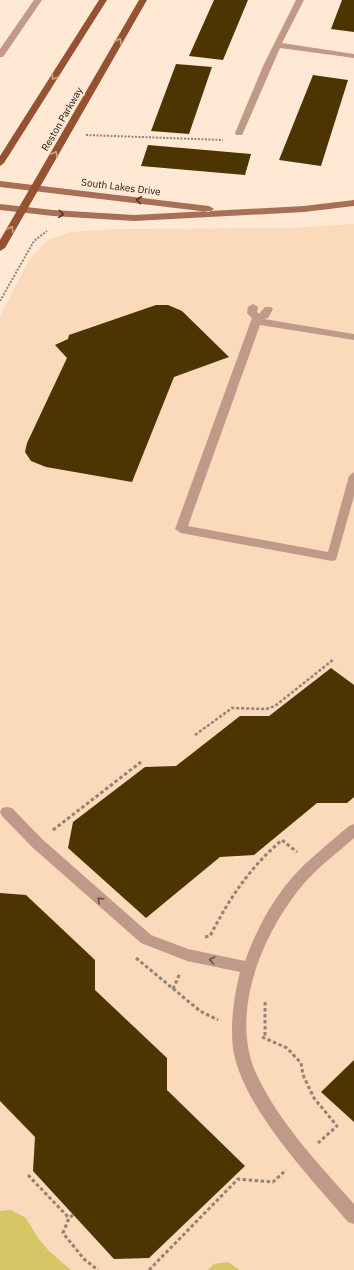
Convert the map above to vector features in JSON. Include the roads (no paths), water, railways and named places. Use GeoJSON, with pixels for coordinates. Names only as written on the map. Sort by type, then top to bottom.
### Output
{"type":"FeatureCollection","features":[{"type":"Feature","properties":{"kind":"main road"},"geometry":{"type":"LineString","coordinates":[[0,163],[103,0]]}},
{"type":"Feature","properties":{"kind":"main road","name":"Reston Parkway"},"geometry":{"type":"LineString","coordinates":[[0,248],[143,0]]}},
{"type":"Feature","properties":{"kind":"street","name":"South Lakes Drive"},"geometry":{"type":"LineString","coordinates":[[0,184],[240,212]]}},
{"type":"Feature","properties":{"kind":"street","name":"South Lakes Drive"},"geometry":{"type":"LineString","coordinates":[[0,207],[80,215],[134,218],[304,210],[354,203]]}},
{"type":"Feature","properties":{"kind":"lane"},"geometry":{"type":"LineString","coordinates":[[0,54],[38,0]]}},
{"type":"Feature","properties":{"kind":"lane"},"geometry":{"type":"LineString","coordinates":[[239,133],[260,82],[300,0]]}},
{"type":"Feature","properties":{"kind":"lane"},"geometry":{"type":"LineString","coordinates":[[278,45],[354,56]]}},
{"type":"Feature","properties":{"kind":"lane"},"geometry":{"type":"LineString","coordinates":[[253,307],[252,313],[256,320]]}},
{"type":"Feature","properties":{"kind":"lane"},"geometry":{"type":"LineString","coordinates":[[268,309],[265,316],[256,320],[181,530],[332,557],[354,476]]}},
{"type":"Feature","properties":{"kind":"lane"},"geometry":{"type":"LineString","coordinates":[[256,320],[354,337]]}},
{"type":"Feature","properties":{"kind":"lane"},"geometry":{"type":"LineString","coordinates":[[7,812],[37,843],[139,934],[152,942],[187,955],[250,968]]}},
{"type":"Feature","properties":{"kind":"lane"},"geometry":{"type":"LineString","coordinates":[[354,830],[296,882],[272,916],[254,953],[250,968],[243,984],[238,1012],[240,1041],[248,1073],[271,1113],[301,1155],[354,1216]]}}]}
